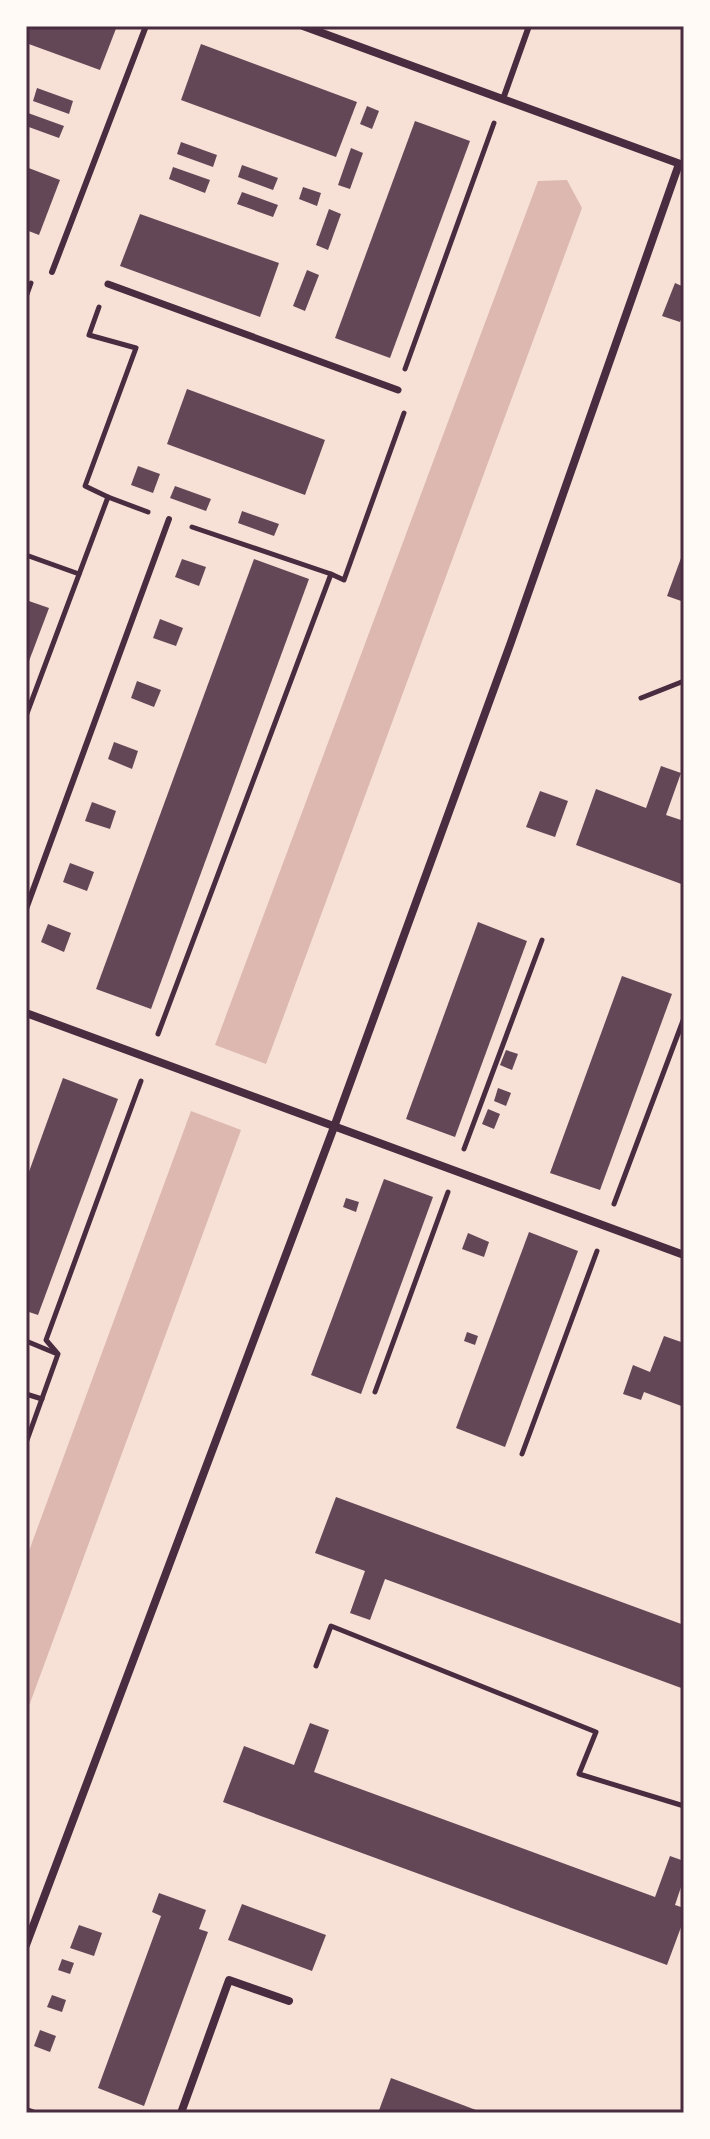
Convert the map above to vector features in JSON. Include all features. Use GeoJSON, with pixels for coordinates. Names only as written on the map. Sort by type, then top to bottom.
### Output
{"type":"FeatureCollection","features":[{"type":"Feature","properties":{"kind":"street"},"geometry":{"type":"LineString","coordinates":[[26,1945],[334,1127],[682,165],[303,26]]}},
{"type":"Feature","properties":{"kind":"street"},"geometry":{"type":"LineString","coordinates":[[108,284],[398,390]]}},
{"type":"Feature","properties":{"kind":"street"},"geometry":{"type":"LineString","coordinates":[[26,1013],[684,1255]]}},
{"type":"Feature","properties":{"kind":"street"},"geometry":{"type":"LineString","coordinates":[[181,2113],[229,1980],[289,2001]]}},
{"type":"Feature","properties":{"kind":"street"},"geometry":{"type":"LineString","coordinates":[[26,2111],[32,2113]]}},
{"type":"Feature","properties":{"kind":"lane"},"geometry":{"type":"LineString","coordinates":[[52,272],[146,26]]}},
{"type":"Feature","properties":{"kind":"lane"},"geometry":{"type":"LineString","coordinates":[[503,99],[529,26]]}},
{"type":"Feature","properties":{"kind":"lane"},"geometry":{"type":"LineString","coordinates":[[26,909],[169,519]]}},
{"type":"Feature","properties":{"kind":"path"},"geometry":{"type":"LineString","coordinates":[[58,1354],[46,1340],[331,574],[344,580],[410,394],[398,390],[503,99]]}},
{"type":"Feature","properties":{"kind":"path"},"geometry":{"type":"LineString","coordinates":[[108,284],[89,335],[136,348],[85,486],[108,497]]}},
{"type":"Feature","properties":{"kind":"path"},"geometry":{"type":"LineString","coordinates":[[26,555],[79,574]]}},
{"type":"Feature","properties":{"kind":"path"},"geometry":{"type":"LineString","coordinates":[[641,698],[684,681]]}},
{"type":"Feature","properties":{"kind":"path"},"geometry":{"type":"LineString","coordinates":[[26,1341],[58,1354]]}},
{"type":"Feature","properties":{"kind":"path"},"geometry":{"type":"LineString","coordinates":[[26,1443],[58,1354]]}},
{"type":"Feature","properties":{"kind":"path"},"geometry":{"type":"LineString","coordinates":[[26,1394],[42,1399]]}},
{"type":"Feature","properties":{"kind":"path"},"geometry":{"type":"LineString","coordinates":[[316,1666],[331,1626],[596,1732],[579,1774],[684,1806]]}},
{"type":"Feature","properties":{"kind":"shaded area"},"geometry":{"type":"Polygon","coordinates":[[[567,180],[582,208],[266,1064],[215,1045],[538,181],[567,180]]]}},
{"type":"Feature","properties":{"kind":"shaded area"},"geometry":{"type":"Polygon","coordinates":[[[191,1111],[241,1130],[26,1714],[26,1559],[191,1111]]]}},
{"type":"Feature","properties":{"kind":"building"},"geometry":{"type":"Polygon","coordinates":[[[26,26],[117,26],[100,70],[26,43],[26,26]]]}},
{"type":"Feature","properties":{"kind":"building"},"geometry":{"type":"Polygon","coordinates":[[[201,44],[357,102],[336,157],[181,100],[201,44]]]}},
{"type":"Feature","properties":{"kind":"building"},"geometry":{"type":"Polygon","coordinates":[[[37,88],[73,101],[69,114],[33,101],[37,88]]]}},
{"type":"Feature","properties":{"kind":"building"},"geometry":{"type":"Polygon","coordinates":[[[367,106],[379,111],[372,129],[360,124],[367,106]]]}},
{"type":"Feature","properties":{"kind":"building"},"geometry":{"type":"Polygon","coordinates":[[[28,113],[64,126],[59,138],[26,126],[28,113]]]}},
{"type":"Feature","properties":{"kind":"building"},"geometry":{"type":"Polygon","coordinates":[[[415,121],[470,141],[390,358],[335,338],[415,121]]]}},
{"type":"Feature","properties":{"kind":"building"},"geometry":{"type":"Polygon","coordinates":[[[181,142],[217,155],[213,167],[177,154],[181,142]]]}},
{"type":"Feature","properties":{"kind":"building"},"geometry":{"type":"Polygon","coordinates":[[[351,148],[363,153],[350,189],[338,185],[351,148]]]}},
{"type":"Feature","properties":{"kind":"building"},"geometry":{"type":"Polygon","coordinates":[[[242,165],[278,178],[273,190],[238,177],[242,165]]]}},
{"type":"Feature","properties":{"kind":"building"},"geometry":{"type":"Polygon","coordinates":[[[26,167],[60,180],[39,235],[26,230],[26,167]]]}},
{"type":"Feature","properties":{"kind":"building"},"geometry":{"type":"Polygon","coordinates":[[[173,167],[210,180],[205,193],[169,179],[173,167]]]}},
{"type":"Feature","properties":{"kind":"building"},"geometry":{"type":"Polygon","coordinates":[[[303,187],[321,193],[317,206],[299,199],[303,187]]]}},
{"type":"Feature","properties":{"kind":"building"},"geometry":{"type":"Polygon","coordinates":[[[242,192],[278,205],[273,217],[237,204],[242,192]]]}},
{"type":"Feature","properties":{"kind":"building"},"geometry":{"type":"Polygon","coordinates":[[[329,209],[341,214],[328,250],[316,245],[329,209]]]}},
{"type":"Feature","properties":{"kind":"building"},"geometry":{"type":"Polygon","coordinates":[[[140,214],[279,263],[260,317],[120,266],[140,214]]]}},
{"type":"Feature","properties":{"kind":"building"},"geometry":{"type":"Polygon","coordinates":[[[307,270],[319,275],[305,311],[293,306],[307,270]]]}},
{"type":"Feature","properties":{"kind":"building"},"geometry":{"type":"Polygon","coordinates":[[[675,283],[684,287],[684,311],[680,322],[662,316],[675,283]]]}},
{"type":"Feature","properties":{"kind":"building"},"geometry":{"type":"Polygon","coordinates":[[[187,389],[325,440],[305,495],[167,444],[187,389]]]}},
{"type":"Feature","properties":{"kind":"building"},"geometry":{"type":"Polygon","coordinates":[[[138,466],[160,474],[153,493],[131,485],[138,466]]]}},
{"type":"Feature","properties":{"kind":"building"},"geometry":{"type":"Polygon","coordinates":[[[175,486],[211,499],[206,511],[170,498],[175,486]]]}},
{"type":"Feature","properties":{"kind":"building"},"geometry":{"type":"Polygon","coordinates":[[[242,511],[279,524],[274,536],[238,523],[242,511]]]}},
{"type":"Feature","properties":{"kind":"building"},"geometry":{"type":"Polygon","coordinates":[[[684,550],[684,602],[667,596],[684,550]]]}},
{"type":"Feature","properties":{"kind":"building"},"geometry":{"type":"Polygon","coordinates":[[[182,559],[206,567],[199,586],[175,577],[182,559]]]}},
{"type":"Feature","properties":{"kind":"building"},"geometry":{"type":"Polygon","coordinates":[[[254,559],[309,579],[151,1009],[96,989],[254,559]]]}},
{"type":"Feature","properties":{"kind":"building"},"geometry":{"type":"Polygon","coordinates":[[[26,600],[49,608],[26,669],[26,600]]]}},
{"type":"Feature","properties":{"kind":"building"},"geometry":{"type":"Polygon","coordinates":[[[160,619],[183,628],[176,646],[153,638],[160,619]]]}},
{"type":"Feature","properties":{"kind":"building"},"geometry":{"type":"Polygon","coordinates":[[[137,681],[161,690],[154,707],[131,698],[137,681]]]}},
{"type":"Feature","properties":{"kind":"building"},"geometry":{"type":"Polygon","coordinates":[[[114,742],[138,751],[132,769],[108,759],[114,742]]]}},
{"type":"Feature","properties":{"kind":"building"},"geometry":{"type":"Polygon","coordinates":[[[661,766],[681,773],[666,815],[684,821],[684,885],[576,845],[596,789],[646,808],[661,766]]]}},
{"type":"Feature","properties":{"kind":"building"},"geometry":{"type":"Polygon","coordinates":[[[540,791],[568,801],[555,837],[526,827],[540,791]]]}},
{"type":"Feature","properties":{"kind":"building"},"geometry":{"type":"Polygon","coordinates":[[[92,802],[116,811],[110,829],[85,821],[92,802]]]}},
{"type":"Feature","properties":{"kind":"building"},"geometry":{"type":"Polygon","coordinates":[[[70,863],[94,872],[87,891],[63,882],[70,863]]]}},
{"type":"Feature","properties":{"kind":"building"},"geometry":{"type":"Polygon","coordinates":[[[478,922],[527,941],[455,1137],[406,1119],[478,922]]]}},
{"type":"Feature","properties":{"kind":"building"},"geometry":{"type":"Polygon","coordinates":[[[48,924],[71,933],[64,952],[41,942],[48,924]]]}},
{"type":"Feature","properties":{"kind":"building"},"geometry":{"type":"Polygon","coordinates":[[[622,976],[672,994],[600,1190],[550,1173],[622,976]]]}},
{"type":"Feature","properties":{"kind":"building"},"geometry":{"type":"Polygon","coordinates":[[[506,1050],[518,1054],[512,1070],[500,1065],[506,1050]]]}},
{"type":"Feature","properties":{"kind":"building"},"geometry":{"type":"Polygon","coordinates":[[[63,1078],[118,1099],[38,1315],[26,1311],[26,1180],[63,1078]]]}},
{"type":"Feature","properties":{"kind":"building"},"geometry":{"type":"Polygon","coordinates":[[[498,1088],[511,1093],[506,1106],[494,1101],[498,1088]]]}},
{"type":"Feature","properties":{"kind":"building"},"geometry":{"type":"Polygon","coordinates":[[[488,1109],[500,1114],[494,1129],[482,1124],[488,1109]]]}},
{"type":"Feature","properties":{"kind":"building"},"geometry":{"type":"Polygon","coordinates":[[[384,1179],[433,1197],[361,1394],[311,1375],[384,1179]]]}},
{"type":"Feature","properties":{"kind":"building"},"geometry":{"type":"Polygon","coordinates":[[[346,1198],[359,1202],[356,1212],[343,1207],[346,1198]]]}},
{"type":"Feature","properties":{"kind":"building"},"geometry":{"type":"Polygon","coordinates":[[[529,1232],[578,1251],[505,1447],[456,1428],[529,1232]]]}},
{"type":"Feature","properties":{"kind":"building"},"geometry":{"type":"Polygon","coordinates":[[[468,1233],[489,1242],[484,1257],[462,1249],[468,1233]]]}},
{"type":"Feature","properties":{"kind":"building"},"geometry":{"type":"Polygon","coordinates":[[[467,1332],[478,1336],[475,1345],[464,1341],[467,1332]]]}},
{"type":"Feature","properties":{"kind":"building"},"geometry":{"type":"Polygon","coordinates":[[[664,1336],[684,1343],[684,1407],[644,1392],[641,1400],[623,1394],[633,1365],[650,1372],[664,1336]]]}},
{"type":"Feature","properties":{"kind":"building"},"geometry":{"type":"Polygon","coordinates":[[[336,1497],[684,1625],[684,1689],[385,1579],[370,1620],[350,1613],[365,1571],[315,1553],[336,1497]]]}},
{"type":"Feature","properties":{"kind":"building"},"geometry":{"type":"Polygon","coordinates":[[[310,1723],[329,1730],[314,1772],[655,1897],[670,1856],[684,1861],[684,1878],[675,1905],[684,1908],[684,1919],[667,1965],[223,1802],[244,1746],[294,1765],[310,1723]]]}},
{"type":"Feature","properties":{"kind":"building"},"geometry":{"type":"Polygon","coordinates":[[[159,1893],[206,1910],[199,1929],[208,1932],[144,2106],[98,2088],[161,1916],[152,1912],[159,1893]]]}},
{"type":"Feature","properties":{"kind":"building"},"geometry":{"type":"Polygon","coordinates":[[[242,1904],[326,1935],[312,1971],[228,1940],[242,1904]]]}},
{"type":"Feature","properties":{"kind":"building"},"geometry":{"type":"Polygon","coordinates":[[[79,1925],[102,1933],[94,1956],[70,1948],[79,1925]]]}},
{"type":"Feature","properties":{"kind":"building"},"geometry":{"type":"Polygon","coordinates":[[[62,1959],[74,1963],[70,1974],[58,1970],[62,1959]]]}},
{"type":"Feature","properties":{"kind":"building"},"geometry":{"type":"Polygon","coordinates":[[[52,1995],[66,2000],[62,2012],[47,2007],[52,1995]]]}},
{"type":"Feature","properties":{"kind":"building"},"geometry":{"type":"Polygon","coordinates":[[[40,2030],[56,2036],[50,2052],[34,2046],[40,2030]]]}},
{"type":"Feature","properties":{"kind":"building"},"geometry":{"type":"Polygon","coordinates":[[[391,2078],[484,2113],[378,2113],[391,2078]]]}}]}
